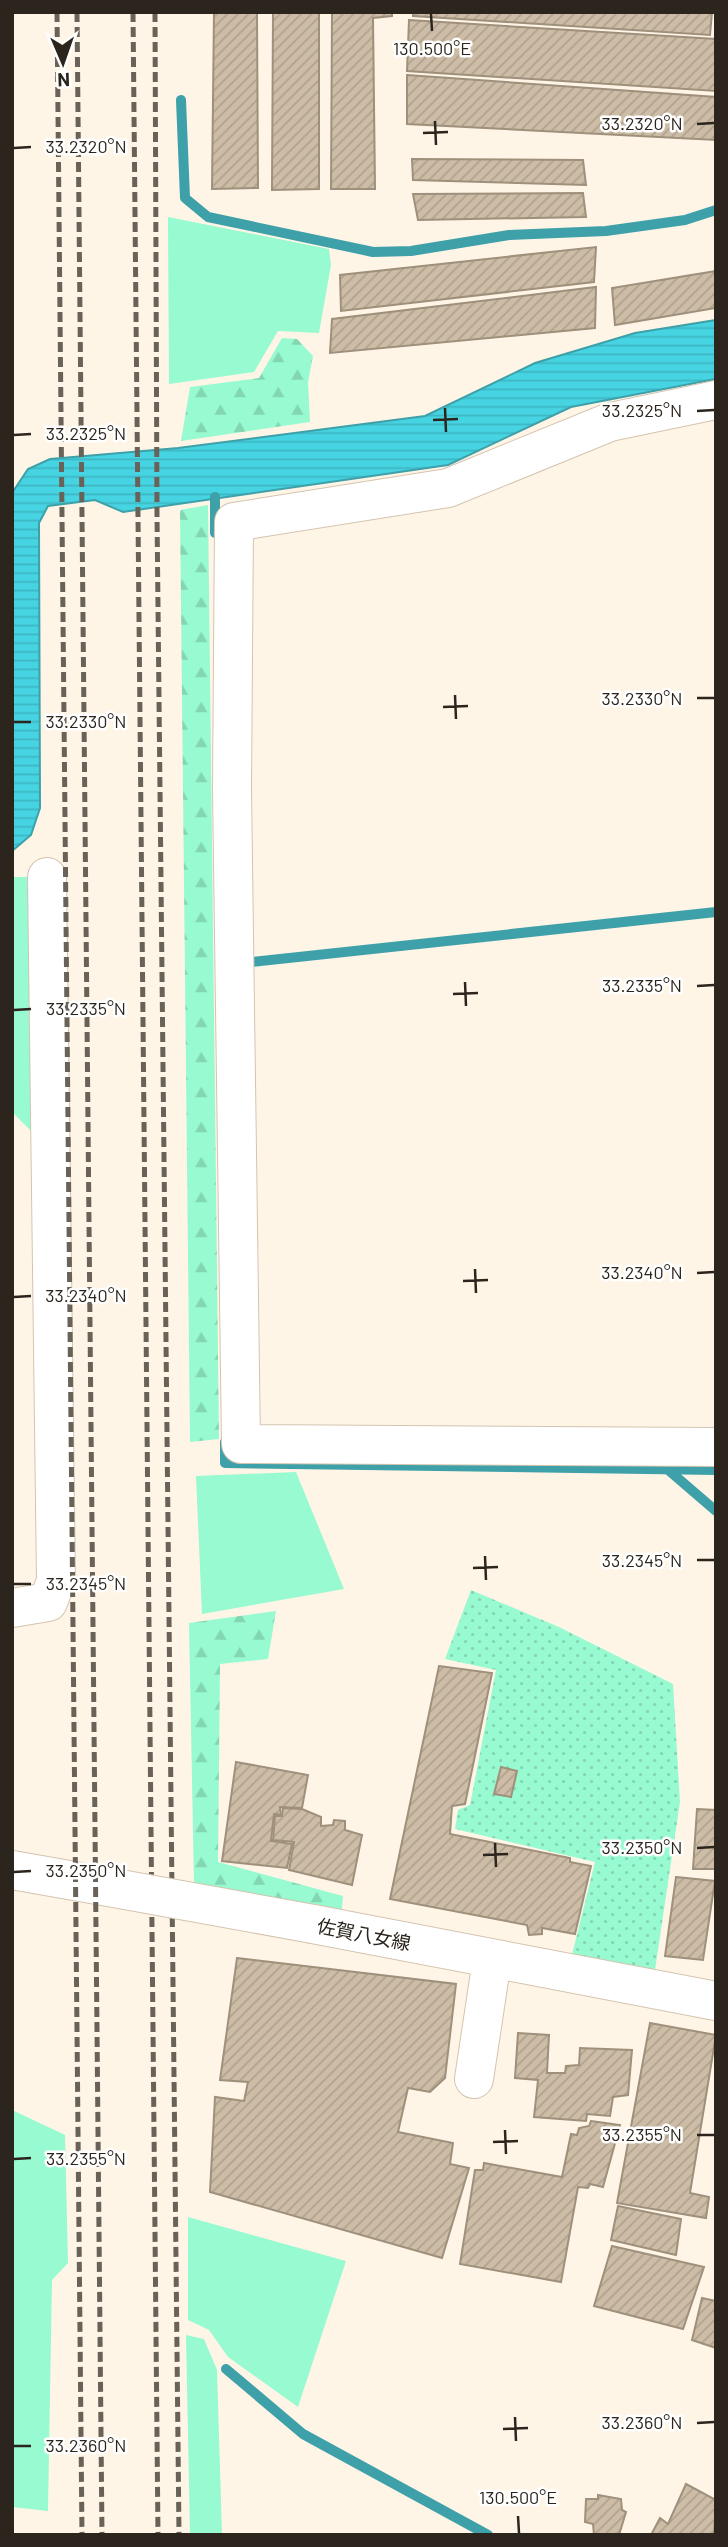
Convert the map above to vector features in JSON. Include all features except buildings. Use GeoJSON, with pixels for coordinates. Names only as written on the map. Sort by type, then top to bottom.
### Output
{"type":"FeatureCollection","features":[{"type":"Feature","properties":{"kind":"street"},"geometry":{"type":"LineString","coordinates":[[716,400],[610,422],[448,488],[234,522],[232,776],[240,1444],[716,1447]]}},
{"type":"Feature","properties":{"kind":"street"},"geometry":{"type":"LineString","coordinates":[[12,1608],[48,1602],[56,1581],[47,877]]}},
{"type":"Feature","properties":{"kind":"street","name":"佐賀八女線"},"geometry":{"type":"LineString","coordinates":[[12,1870],[716,2001]]}},
{"type":"Feature","properties":{"kind":"street"},"geometry":{"type":"LineString","coordinates":[[474,2079],[492,1959]]}},
{"type":"Feature","properties":{"kind":"green space"},"geometry":{"type":"Polygon","coordinates":[[[168,217],[329,249],[331,265],[319,333],[278,331],[254,372],[169,384],[168,217]]]}},
{"type":"Feature","properties":{"kind":"green space"},"geometry":{"type":"Polygon","coordinates":[[[282,338],[297,339],[313,356],[308,382],[310,422],[181,441],[190,387],[259,378],[282,338]]]}},
{"type":"Feature","properties":{"kind":"green space"},"geometry":{"type":"Polygon","coordinates":[[[208,505],[219,1439],[190,1442],[180,510],[208,505]]]}},
{"type":"Feature","properties":{"kind":"green space"},"geometry":{"type":"Polygon","coordinates":[[[12,877],[30,877],[35,1135],[12,1112],[12,877]]]}},
{"type":"Feature","properties":{"kind":"green space"},"geometry":{"type":"Polygon","coordinates":[[[296,1472],[344,1589],[202,1614],[196,1476],[296,1472]]]}},
{"type":"Feature","properties":{"kind":"green space"},"geometry":{"type":"Polygon","coordinates":[[[471,1590],[559,1627],[673,1684],[680,1802],[655,1970],[571,1959],[595,1862],[455,1829],[458,1810],[470,1805],[496,1670],[445,1659],[471,1590]]]}},
{"type":"Feature","properties":{"kind":"green space"},"geometry":{"type":"Polygon","coordinates":[[[276,1611],[268,1659],[220,1664],[218,1862],[343,1896],[341,1919],[194,1885],[189,1623],[276,1611]]]}},
{"type":"Feature","properties":{"kind":"green space"},"geometry":{"type":"Polygon","coordinates":[[[12,2110],[65,2135],[68,2263],[52,2280],[48,2511],[12,2507],[12,2110]]]}},
{"type":"Feature","properties":{"kind":"green space"},"geometry":{"type":"Polygon","coordinates":[[[188,2217],[346,2261],[298,2407],[228,2357],[209,2330],[188,2320],[188,2217]]]}},
{"type":"Feature","properties":{"kind":"green space"},"geometry":{"type":"Polygon","coordinates":[[[186,2335],[204,2339],[217,2370],[222,2535],[190,2535],[186,2335]]]}},
{"type":"Feature","properties":{"kind":"water"},"geometry":{"type":"Polygon","coordinates":[[[716,320],[716,379],[571,407],[448,465],[123,512],[95,500],[48,506],[39,523],[40,808],[31,835],[12,851],[12,493],[28,469],[50,459],[178,448],[425,416],[535,363],[635,333],[716,320]]]}},
{"type":"Feature","properties":{"kind":"waterway"},"geometry":{"type":"LineString","coordinates":[[181,100],[185,198],[208,217],[373,252],[411,251],[509,235],[606,231],[685,220],[716,210]]}},
{"type":"Feature","properties":{"kind":"waterway"},"geometry":{"type":"LineString","coordinates":[[215,497],[215,533]]}},
{"type":"Feature","properties":{"kind":"waterway"},"geometry":{"type":"LineString","coordinates":[[242,963],[716,912]]}},
{"type":"Feature","properties":{"kind":"waterway"},"geometry":{"type":"LineString","coordinates":[[225,1442],[225,1463],[716,1470]]}},
{"type":"Feature","properties":{"kind":"waterway"},"geometry":{"type":"LineString","coordinates":[[666,1468],[716,1511]]}},
{"type":"Feature","properties":{"kind":"waterway"},"geometry":{"type":"LineString","coordinates":[[226,2369],[303,2434],[488,2535]]}},
{"type":"Feature","properties":{"kind":"railway"},"geometry":{"type":"LineString","coordinates":[[57,12],[82,2535]]}},
{"type":"Feature","properties":{"kind":"railway"},"geometry":{"type":"LineString","coordinates":[[77,12],[102,2535]]}},
{"type":"Feature","properties":{"kind":"railway"},"geometry":{"type":"LineString","coordinates":[[133,12],[158,2535]]}},
{"type":"Feature","properties":{"kind":"railway"},"geometry":{"type":"LineString","coordinates":[[155,12],[157,515],[179,2535]]}}]}
